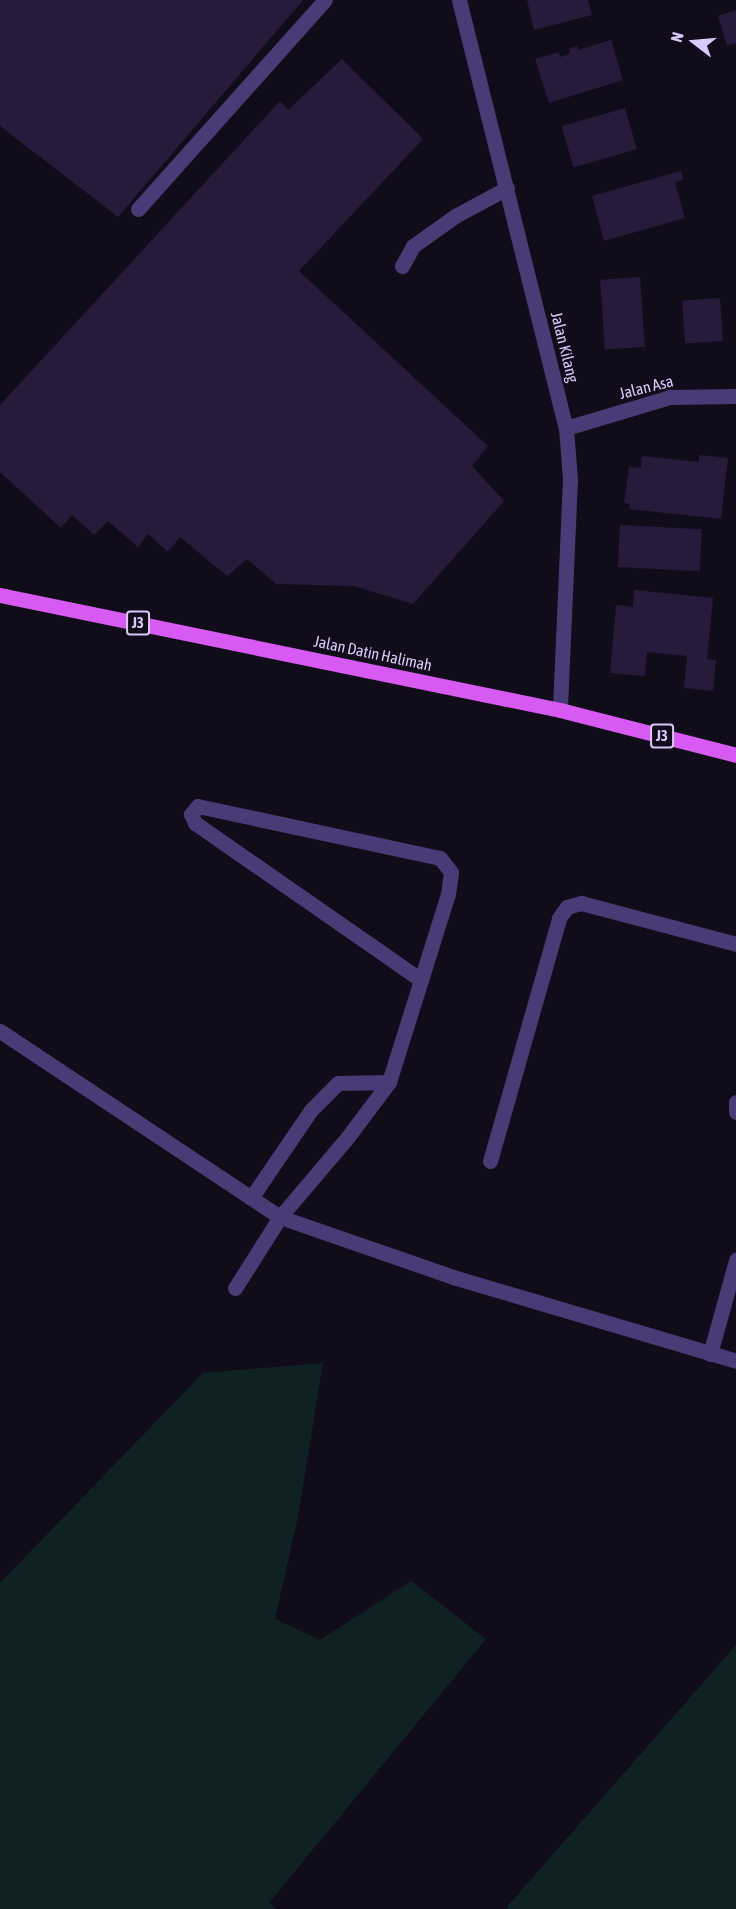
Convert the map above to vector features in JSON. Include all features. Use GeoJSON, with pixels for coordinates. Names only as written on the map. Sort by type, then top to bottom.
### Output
{"type":"FeatureCollection","features":[{"type":"Feature","properties":{"kind":"main road","name":"Jalan Datin Halimah"},"geometry":{"type":"LineString","coordinates":[[0,595],[560,710],[736,755]]}},
{"type":"Feature","properties":{"kind":"street"},"geometry":{"type":"LineString","coordinates":[[138,209],[325,0]]}},
{"type":"Feature","properties":{"kind":"street","name":"Jalan Kilang"},"geometry":{"type":"LineString","coordinates":[[459,0],[566,428],[570,479],[560,710]]}},
{"type":"Feature","properties":{"kind":"street"},"geometry":{"type":"LineString","coordinates":[[402,266],[413,246],[507,188]]}},
{"type":"Feature","properties":{"kind":"street","name":"Jalan Asa"},"geometry":{"type":"LineString","coordinates":[[566,428],[670,397],[736,396]]}},
{"type":"Feature","properties":{"kind":"street"},"geometry":{"type":"LineString","coordinates":[[235,1288],[280,1217],[347,1138],[389,1082],[448,894],[451,872],[440,858],[198,806],[191,814],[195,823],[421,980]]}},
{"type":"Feature","properties":{"kind":"street"},"geometry":{"type":"LineString","coordinates":[[490,1161],[559,918],[567,907],[580,903],[736,944]]}},
{"type":"Feature","properties":{"kind":"street"},"geometry":{"type":"LineString","coordinates":[[0,1031],[280,1217],[453,1278],[736,1361]]}},
{"type":"Feature","properties":{"kind":"street"},"geometry":{"type":"LineString","coordinates":[[251,1198],[311,1110],[338,1083],[389,1082]]}},
{"type":"Feature","properties":{"kind":"street"},"geometry":{"type":"LineString","coordinates":[[736,1102],[736,1112]]}},
{"type":"Feature","properties":{"kind":"street"},"geometry":{"type":"LineString","coordinates":[[710,1354],[736,1260]]}},
{"type":"Feature","properties":{"kind":"shaded area"},"geometry":{"type":"Polygon","coordinates":[[[323,1363],[298,1517],[275,1619],[320,1640],[411,1581],[486,1639],[269,1903],[276,1909],[0,1909],[0,1583],[203,1373],[323,1363]]]}},
{"type":"Feature","properties":{"kind":"shaded area"},"geometry":{"type":"Polygon","coordinates":[[[736,1645],[736,1909],[505,1909],[736,1645]]]}},
{"type":"Feature","properties":{"kind":"building"},"geometry":{"type":"Polygon","coordinates":[[[0,0],[303,0],[118,217],[0,126],[0,0]]]}},
{"type":"Feature","properties":{"kind":"building"},"geometry":{"type":"Polygon","coordinates":[[[527,0],[588,0],[592,15],[534,30],[527,0]]]}},
{"type":"Feature","properties":{"kind":"building"},"geometry":{"type":"Polygon","coordinates":[[[736,10],[736,43],[727,46],[718,16],[736,10]]]}},
{"type":"Feature","properties":{"kind":"building"},"geometry":{"type":"Polygon","coordinates":[[[611,40],[623,80],[549,103],[535,59],[559,52],[560,57],[570,53],[569,49],[577,46],[578,50],[611,40]]]}},
{"type":"Feature","properties":{"kind":"building"},"geometry":{"type":"Polygon","coordinates":[[[342,59],[423,139],[299,271],[488,446],[472,466],[504,501],[413,604],[354,586],[276,584],[247,559],[227,576],[180,537],[168,552],[148,534],[138,547],[108,521],[94,535],[72,515],[61,528],[0,472],[0,405],[280,101],[288,110],[342,59]]]}},
{"type":"Feature","properties":{"kind":"building"},"geometry":{"type":"Polygon","coordinates":[[[625,108],[637,149],[573,168],[562,126],[625,108]]]}},
{"type":"Feature","properties":{"kind":"building"},"geometry":{"type":"Polygon","coordinates":[[[681,171],[683,180],[675,182],[685,218],[604,241],[592,196],[681,171]]]}},
{"type":"Feature","properties":{"kind":"building"},"geometry":{"type":"Polygon","coordinates":[[[640,277],[645,347],[605,350],[600,280],[640,277]]]}},
{"type":"Feature","properties":{"kind":"building"},"geometry":{"type":"Polygon","coordinates":[[[720,298],[723,341],[685,344],[682,301],[720,298]]]}},
{"type":"Feature","properties":{"kind":"building"},"geometry":{"type":"Polygon","coordinates":[[[699,455],[728,458],[721,519],[629,509],[630,504],[624,503],[629,467],[641,468],[642,456],[699,462],[699,455]]]}},
{"type":"Feature","properties":{"kind":"building"},"geometry":{"type":"Polygon","coordinates":[[[620,525],[702,529],[700,571],[618,567],[620,525]]]}},
{"type":"Feature","properties":{"kind":"building"},"geometry":{"type":"Polygon","coordinates":[[[634,590],[713,598],[707,659],[716,660],[713,691],[684,688],[687,656],[647,652],[645,676],[610,673],[616,605],[633,607],[634,590]]]}}]}
